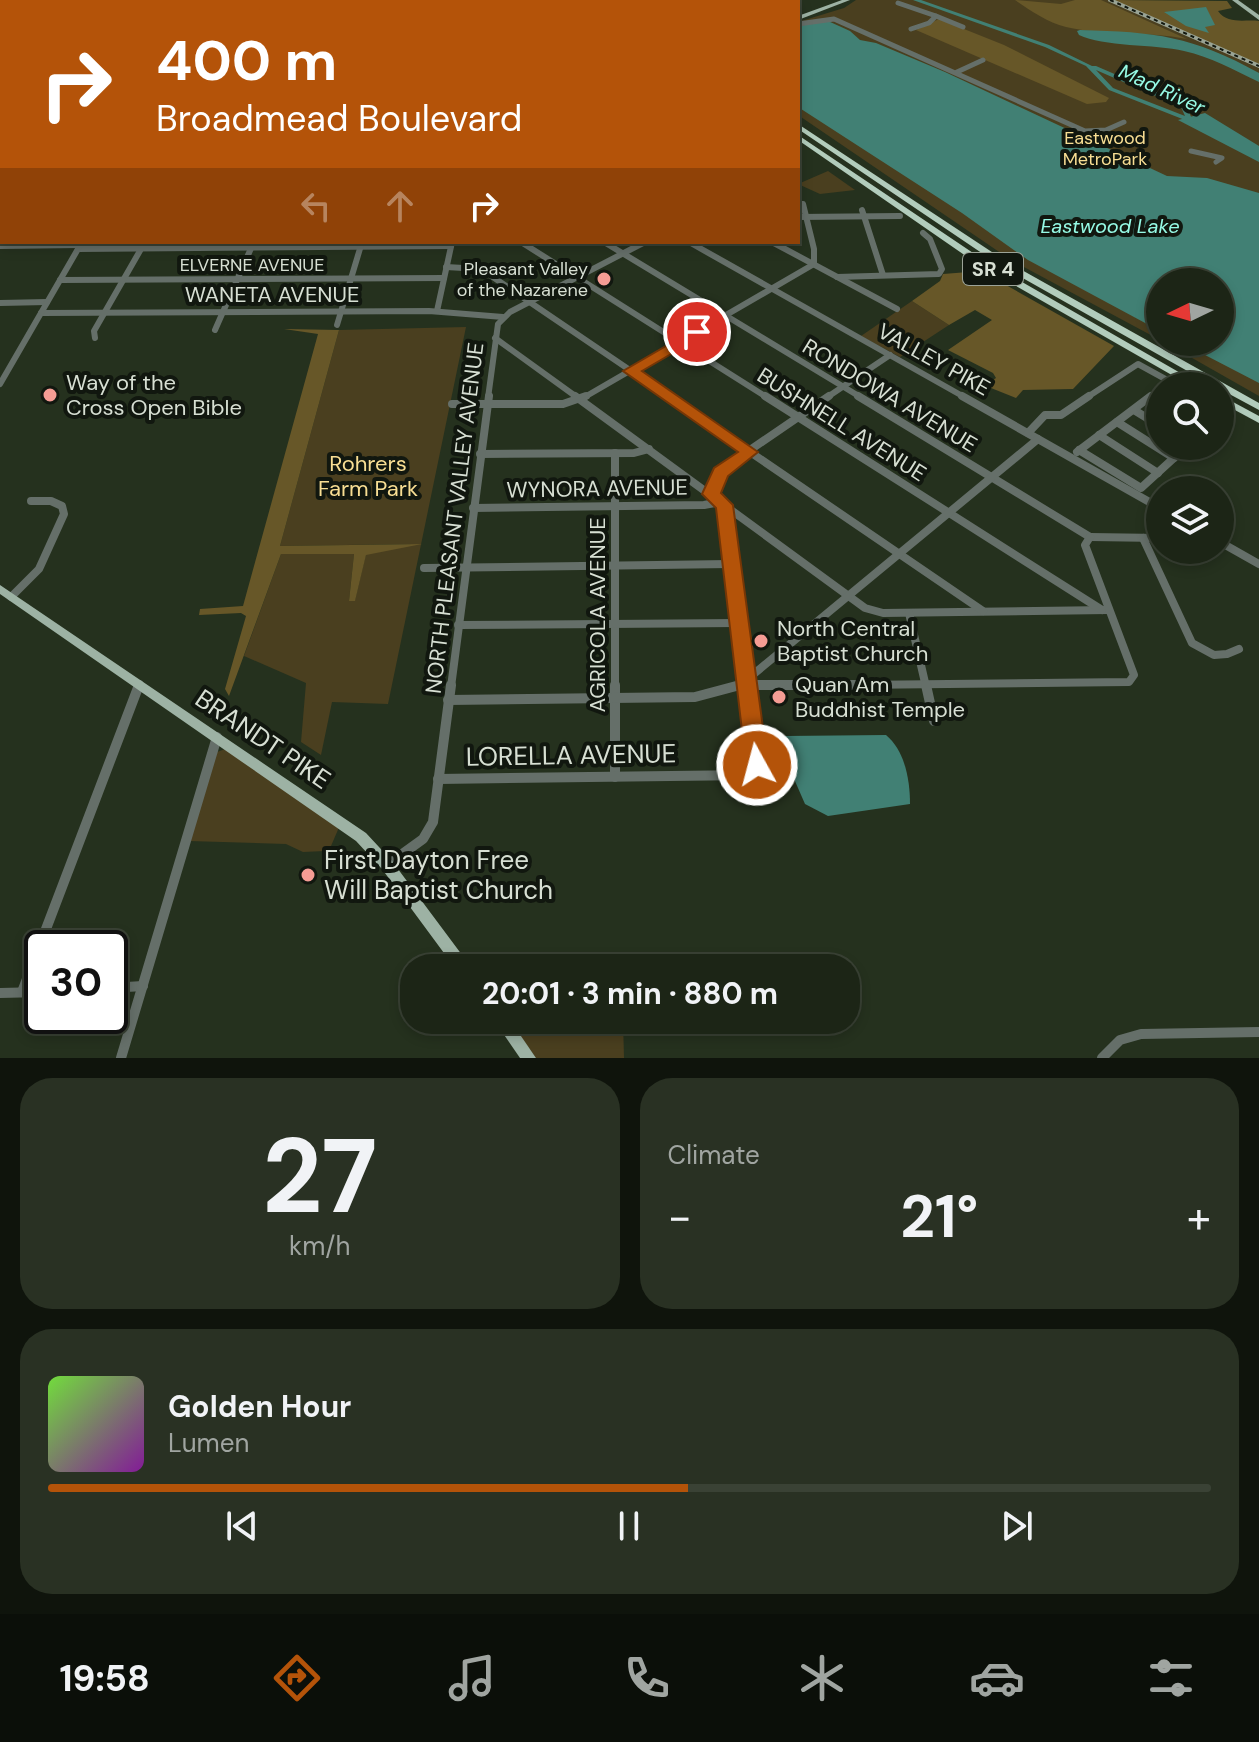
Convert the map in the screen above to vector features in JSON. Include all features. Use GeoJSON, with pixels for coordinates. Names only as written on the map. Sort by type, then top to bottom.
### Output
{"type":"FeatureCollection","features":[{"type":"Feature","properties":{"kind":"highway","name":"SR 4"},"geometry":{"type":"LineString","coordinates":[[800,127],[1001,262],[1259,407]]}},
{"type":"Feature","properties":{"kind":"highway","name":"SR 4"},"geometry":{"type":"LineString","coordinates":[[800,138],[979,261],[1173,372]]}},
{"type":"Feature","properties":{"kind":"highway"},"geometry":{"type":"LineString","coordinates":[[1234,406],[1259,420]]}},
{"type":"Feature","properties":{"kind":"main road"},"geometry":{"type":"LineString","coordinates":[[800,18],[846,0]]}},
{"type":"Feature","properties":{"kind":"main road"},"geometry":{"type":"LineString","coordinates":[[1235,0],[1258,17]]}},
{"type":"Feature","properties":{"kind":"main road","name":"BRANDT PIKE"},"geometry":{"type":"LineString","coordinates":[[6,593],[345,824],[387,865],[453,954]]}},
{"type":"Feature","properties":{"kind":"main road"},"geometry":{"type":"LineString","coordinates":[[511,1034],[529,1058]]}},
{"type":"Feature","properties":{"kind":"street"},"geometry":{"type":"LineString","coordinates":[[898,3],[963,27]]}},
{"type":"Feature","properties":{"kind":"street"},"geometry":{"type":"LineString","coordinates":[[911,29],[929,23],[936,16]]}},
{"type":"Feature","properties":{"kind":"street"},"geometry":{"type":"LineString","coordinates":[[800,19],[834,19],[1085,131],[1104,131],[1124,122]]}},
{"type":"Feature","properties":{"kind":"street"},"geometry":{"type":"LineString","coordinates":[[957,72],[983,60]]}},
{"type":"Feature","properties":{"kind":"street"},"geometry":{"type":"LineString","coordinates":[[1191,151],[1218,155],[1222,158],[1216,162]]}},
{"type":"Feature","properties":{"kind":"street"},"geometry":{"type":"LineString","coordinates":[[803,204],[802,217],[814,249],[814,264]]}},
{"type":"Feature","properties":{"kind":"street"},"geometry":{"type":"LineString","coordinates":[[802,217],[863,213],[900,216]]}},
{"type":"Feature","properties":{"kind":"street"},"geometry":{"type":"LineString","coordinates":[[863,213],[883,275]]}},
{"type":"Feature","properties":{"kind":"street"},"geometry":{"type":"LineString","coordinates":[[837,277],[934,275],[941,272],[930,239],[923,233]]}},
{"type":"Feature","properties":{"kind":"street"},"geometry":{"type":"LineString","coordinates":[[337,325],[361,244]]}},
{"type":"Feature","properties":{"kind":"street"},"geometry":{"type":"LineString","coordinates":[[0,246],[451,244],[437,311]]}},
{"type":"Feature","properties":{"kind":"street","name":"BUSHNELL AVENUE"},"geometry":{"type":"LineString","coordinates":[[524,244],[1106,610]]}},
{"type":"Feature","properties":{"kind":"street","name":"RONDOWA AVENUE"},"geometry":{"type":"LineString","coordinates":[[607,244],[1090,537]]}},
{"type":"Feature","properties":{"kind":"street","name":"NORTH PLEASANT VALLEY AVENUE"},"geometry":{"type":"LineString","coordinates":[[387,865],[427,833],[433,822],[495,338],[503,317],[641,244]]}},
{"type":"Feature","properties":{"kind":"street","name":"VALLEY PIKE"},"geometry":{"type":"LineString","coordinates":[[693,244],[1146,500]]}},
{"type":"Feature","properties":{"kind":"street"},"geometry":{"type":"LineString","coordinates":[[776,244],[897,309]]}},
{"type":"Feature","properties":{"kind":"street"},"geometry":{"type":"LineString","coordinates":[[0,384],[80,245]]}},
{"type":"Feature","properties":{"kind":"street"},"geometry":{"type":"LineString","coordinates":[[95,338],[94,331],[143,245]]}},
{"type":"Feature","properties":{"kind":"street"},"geometry":{"type":"LineString","coordinates":[[215,330],[252,245]]}},
{"type":"Feature","properties":{"kind":"street"},"geometry":{"type":"LineString","coordinates":[[452,404],[563,404],[582,399],[814,264]]}},
{"type":"Feature","properties":{"kind":"street"},"geometry":{"type":"LineString","coordinates":[[446,267],[478,268],[984,611]]}},
{"type":"Feature","properties":{"kind":"street","name":"ELVERNE AVENUE"},"geometry":{"type":"LineString","coordinates":[[60,280],[444,278]]}},
{"type":"Feature","properties":{"kind":"street"},"geometry":{"type":"LineString","coordinates":[[0,303],[47,302]]}},
{"type":"Feature","properties":{"kind":"street","name":"WANETA AVENUE"},"geometry":{"type":"LineString","coordinates":[[41,313],[437,311],[503,317]]}},
{"type":"Feature","properties":{"kind":"street"},"geometry":{"type":"LineString","coordinates":[[495,338],[849,597],[877,612],[1106,610]]}},
{"type":"Feature","properties":{"kind":"street"},"geometry":{"type":"LineString","coordinates":[[711,494],[720,472],[890,355]]}},
{"type":"Feature","properties":{"kind":"street"},"geometry":{"type":"LineString","coordinates":[[1028,433],[1045,415],[1061,415],[1138,364],[1151,372]]}},
{"type":"Feature","properties":{"kind":"street"},"geometry":{"type":"LineString","coordinates":[[1070,457],[1146,401]]}},
{"type":"Feature","properties":{"kind":"street"},"geometry":{"type":"LineString","coordinates":[[1134,410],[1146,417]]}},
{"type":"Feature","properties":{"kind":"street"},"geometry":{"type":"LineString","coordinates":[[1117,422],[1146,440]]}},
{"type":"Feature","properties":{"kind":"street"},"geometry":{"type":"LineString","coordinates":[[1099,435],[1158,473]]}},
{"type":"Feature","properties":{"kind":"street"},"geometry":{"type":"LineString","coordinates":[[448,700],[707,695],[730,690],[746,682],[1038,439]]}},
{"type":"Feature","properties":{"kind":"street"},"geometry":{"type":"LineString","coordinates":[[480,454],[615,453],[649,449]]}},
{"type":"Feature","properties":{"kind":"street"},"geometry":{"type":"LineString","coordinates":[[1079,450],[1141,488],[1172,460]]}},
{"type":"Feature","properties":{"kind":"street","name":"AGRICOLA AVENUE"},"geometry":{"type":"LineString","coordinates":[[615,453],[615,777]]}},
{"type":"Feature","properties":{"kind":"street"},"geometry":{"type":"LineString","coordinates":[[6,593],[39,569],[64,514],[62,506],[56,502],[31,501]]}},
{"type":"Feature","properties":{"kind":"street"},"geometry":{"type":"LineString","coordinates":[[722,504],[746,682]]}},
{"type":"Feature","properties":{"kind":"street","name":"WYNORA AVENUE"},"geometry":{"type":"LineString","coordinates":[[473,508],[722,504]]}},
{"type":"Feature","properties":{"kind":"street"},"geometry":{"type":"LineString","coordinates":[[746,682],[760,686],[1129,682],[1134,675],[1106,610],[1085,545],[1090,537],[1143,538],[1192,643],[1208,653],[1232,654],[1239,649]]}},
{"type":"Feature","properties":{"kind":"street"},"geometry":{"type":"LineString","coordinates":[[1234,550],[1259,564]]}},
{"type":"Feature","properties":{"kind":"street"},"geometry":{"type":"LineString","coordinates":[[424,568],[730,564]]}},
{"type":"Feature","properties":{"kind":"street"},"geometry":{"type":"LineString","coordinates":[[909,613],[934,721]]}},
{"type":"Feature","properties":{"kind":"street"},"geometry":{"type":"LineString","coordinates":[[458,625],[738,623]]}},
{"type":"Feature","properties":{"kind":"street","name":"LORELLA AVENUE"},"geometry":{"type":"LineString","coordinates":[[438,779],[752,775],[757,760],[746,682]]}},
{"type":"Feature","properties":{"kind":"street"},"geometry":{"type":"LineString","coordinates":[[0,993],[22,992],[139,684]]}},
{"type":"Feature","properties":{"kind":"street"},"geometry":{"type":"LineString","coordinates":[[121,1058],[217,737]]}},
{"type":"Feature","properties":{"kind":"street"},"geometry":{"type":"LineString","coordinates":[[128,987],[143,986]]}},
{"type":"Feature","properties":{"kind":"street"},"geometry":{"type":"LineString","coordinates":[[1102,1058],[1120,1040],[1141,1034],[1259,1032]]}},
{"type":"Feature","properties":{"kind":"green space","name":"Eastwood MetroPark"},"geometry":{"type":"Polygon","coordinates":[[[856,0],[1124,0],[1259,61],[1259,396],[1234,382],[1234,372],[1217,372],[1189,356],[1234,356],[1234,268],[1146,268],[1146,332],[1011,260],[800,116],[800,21],[844,8],[856,0]]]}},
{"type":"Feature","properties":{"kind":"green space"},"geometry":{"type":"Polygon","coordinates":[[[828,171],[855,190],[820,194],[800,183],[828,171]]]}},
{"type":"Feature","properties":{"kind":"green space"},"geometry":{"type":"Polygon","coordinates":[[[912,301],[949,325],[900,357],[861,336],[912,301]]]}},
{"type":"Feature","properties":{"kind":"green space","name":"Rohrers Farm Park"},"geometry":{"type":"Polygon","coordinates":[[[466,327],[388,704],[332,702],[321,755],[301,742],[306,683],[244,656],[281,554],[354,554],[349,601],[355,600],[366,554],[414,544],[280,546],[339,330],[466,327]]]}},
{"type":"Feature","properties":{"kind":"green space"},"geometry":{"type":"Polygon","coordinates":[[[228,748],[340,825],[331,846],[325,851],[303,852],[286,844],[189,841],[217,752],[228,748]]]}},
{"type":"Feature","properties":{"kind":"green space"},"geometry":{"type":"Polygon","coordinates":[[[518,1034],[623,1034],[624,1058],[536,1058],[518,1034]]]}},
{"type":"Feature","properties":{"kind":"shaded area"},"geometry":{"type":"Polygon","coordinates":[[[1015,0],[1061,4],[1075,0],[1101,0],[1187,39],[1066,27],[1015,0]]]}},
{"type":"Feature","properties":{"kind":"shaded area"},"geometry":{"type":"Polygon","coordinates":[[[1113,0],[1227,1],[1232,8],[1218,11],[1222,15],[1232,20],[1259,21],[1259,65],[1113,0]]]}},
{"type":"Feature","properties":{"kind":"shaded area"},"geometry":{"type":"Polygon","coordinates":[[[939,19],[1004,45],[1109,98],[1106,102],[1087,104],[916,30],[939,19]]]}},
{"type":"Feature","properties":{"kind":"shaded area"},"geometry":{"type":"Polygon","coordinates":[[[981,271],[1114,346],[1073,389],[1023,390],[1016,398],[991,388],[988,383],[996,378],[993,373],[948,350],[992,320],[975,310],[949,325],[912,301],[940,281],[943,274],[981,271]]]}},
{"type":"Feature","properties":{"kind":"shaded area"},"geometry":{"type":"Polygon","coordinates":[[[284,329],[339,330],[280,546],[422,544],[366,555],[355,601],[349,601],[354,554],[281,554],[229,696],[225,689],[246,616],[241,613],[199,615],[200,609],[243,606],[318,334],[284,329]]]}},
{"type":"Feature","properties":{"kind":"water"},"geometry":{"type":"Polygon","coordinates":[[[1206,7],[1215,25],[1205,27],[1209,33],[1186,26],[1164,12],[1206,7]]]}},
{"type":"Feature","properties":{"kind":"water","name":"Eastwood Lake"},"geometry":{"type":"Polygon","coordinates":[[[828,21],[850,31],[860,40],[876,43],[945,72],[1167,176],[1207,178],[1259,193],[1259,383],[1207,356],[1234,356],[1234,268],[1146,268],[1146,323],[1028,260],[962,213],[800,108],[800,26],[828,21]]]}},
{"type":"Feature","properties":{"kind":"water"},"geometry":{"type":"Polygon","coordinates":[[[1077,31],[1173,38],[1213,51],[1259,73],[1259,82],[1194,54],[1101,42],[1079,35],[1077,31]]]}},
{"type":"Feature","properties":{"kind":"water"},"geometry":{"type":"Polygon","coordinates":[[[1205,113],[1259,146],[1259,162],[1178,120],[1205,113]]]}},
{"type":"Feature","properties":{"kind":"water"},"geometry":{"type":"Polygon","coordinates":[[[886,735],[898,749],[905,766],[910,804],[828,816],[805,804],[784,756],[785,736],[886,735]]]}},
{"type":"Feature","properties":{"kind":"waterway","name":"Mad River"},"geometry":{"type":"LineString","coordinates":[[916,0],[1047,46],[1088,65],[1111,89],[1197,123]]}},
{"type":"Feature","properties":{"kind":"waterway"},"geometry":{"type":"LineString","coordinates":[[1094,67],[1184,106],[1189,118]]}},
{"type":"Feature","properties":{"kind":"railway"},"geometry":{"type":"LineString","coordinates":[[1110,0],[1259,66]]}},
{"type":"Feature","properties":{"kind":"place","name":"Pleasant Valley of the Nazarene"},"geometry":{"type":"Point","coordinates":[604,279]}},
{"type":"Feature","properties":{"kind":"place","name":"Way of the Cross Open Bible"},"geometry":{"type":"Point","coordinates":[50,395]}},
{"type":"Feature","properties":{"kind":"place","name":"North Central Baptist Church"},"geometry":{"type":"Point","coordinates":[761,641]}},
{"type":"Feature","properties":{"kind":"place","name":"Quan Am Buddhist Temple"},"geometry":{"type":"Point","coordinates":[779,697]}},
{"type":"Feature","properties":{"kind":"place","name":"First Dayton Free Will Baptist Church"},"geometry":{"type":"Point","coordinates":[308,875]}},
{"type":"Feature","properties":{"kind":"route"},"geometry":{"type":"LineString","coordinates":[[697,332],[631,371],[749,452],[720,472],[711,494],[724,505],[757,765]]}}]}
